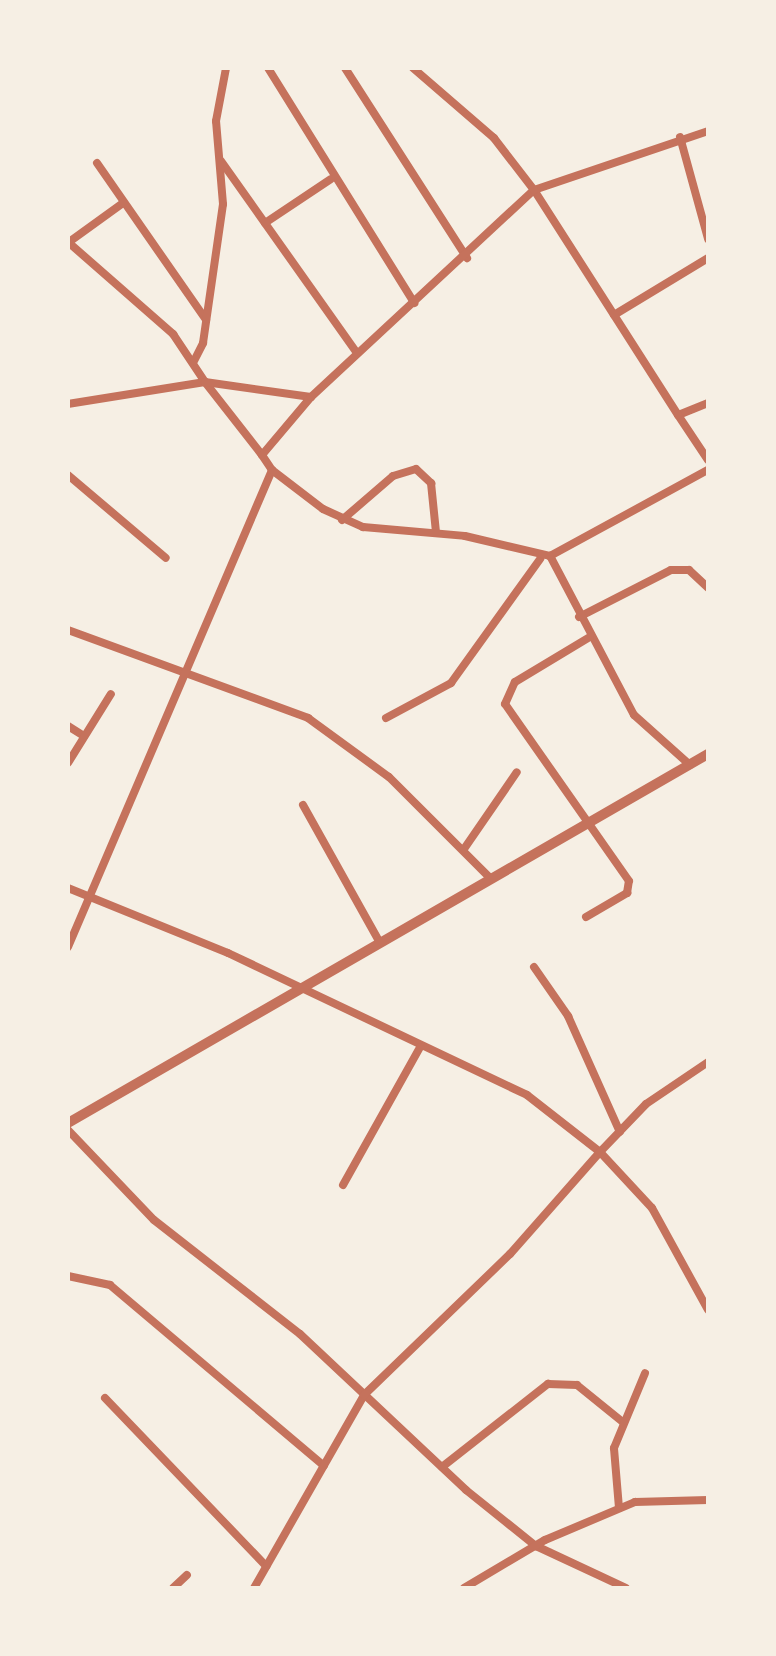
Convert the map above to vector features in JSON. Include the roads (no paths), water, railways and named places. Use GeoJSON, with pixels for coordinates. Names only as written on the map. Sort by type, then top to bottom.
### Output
{"type":"FeatureCollection","features":[{"type":"Feature","properties":{"kind":"street"},"geometry":{"type":"LineString","coordinates":[[194,361],[206,320],[223,204],[216,121],[226,68]]}},
{"type":"Feature","properties":{"kind":"street"},"geometry":{"type":"LineString","coordinates":[[268,68],[331,179],[414,303]]}},
{"type":"Feature","properties":{"kind":"street"},"geometry":{"type":"LineString","coordinates":[[345,68],[467,258]]}},
{"type":"Feature","properties":{"kind":"street"},"geometry":{"type":"LineString","coordinates":[[413,68],[494,138],[534,190],[708,460]]}},
{"type":"Feature","properties":{"kind":"street"},"geometry":{"type":"LineString","coordinates":[[262,455],[311,397],[356,352],[467,258],[534,190],[680,137],[708,131]]}},
{"type":"Feature","properties":{"kind":"street"},"geometry":{"type":"LineString","coordinates":[[680,137],[708,239]]}},
{"type":"Feature","properties":{"kind":"street"},"geometry":{"type":"LineString","coordinates":[[220,160],[356,352]]}},
{"type":"Feature","properties":{"kind":"street"},"geometry":{"type":"LineString","coordinates":[[97,163],[206,320]]}},
{"type":"Feature","properties":{"kind":"street"},"geometry":{"type":"LineString","coordinates":[[265,223],[331,179]]}},
{"type":"Feature","properties":{"kind":"street"},"geometry":{"type":"LineString","coordinates":[[123,203],[68,242],[103,266],[194,361],[205,382],[272,470],[342,520],[436,532],[545,557],[634,715],[690,765]]}},
{"type":"Feature","properties":{"kind":"street"},"geometry":{"type":"LineString","coordinates":[[614,315],[708,258]]}},
{"type":"Feature","properties":{"kind":"street"},"geometry":{"type":"LineString","coordinates":[[68,404],[205,382],[311,397]]}},
{"type":"Feature","properties":{"kind":"street"},"geometry":{"type":"LineString","coordinates":[[678,415],[708,403]]}},
{"type":"Feature","properties":{"kind":"street"},"geometry":{"type":"LineString","coordinates":[[342,520],[393,476],[416,469],[431,483],[436,532]]}},
{"type":"Feature","properties":{"kind":"street"},"geometry":{"type":"LineString","coordinates":[[68,947],[187,675],[272,470]]}},
{"type":"Feature","properties":{"kind":"street"},"geometry":{"type":"LineString","coordinates":[[386,718],[451,683],[545,557],[708,470]]}},
{"type":"Feature","properties":{"kind":"street"},"geometry":{"type":"LineString","coordinates":[[68,475],[166,558]]}},
{"type":"Feature","properties":{"kind":"street"},"geometry":{"type":"LineString","coordinates":[[579,617],[671,570],[689,570],[708,588]]}},
{"type":"Feature","properties":{"kind":"street"},"geometry":{"type":"LineString","coordinates":[[68,630],[308,718],[389,777],[489,877]]}},
{"type":"Feature","properties":{"kind":"street"},"geometry":{"type":"LineString","coordinates":[[586,917],[629,887],[590,817],[505,704],[515,682],[590,637]]}},
{"type":"Feature","properties":{"kind":"street"},"geometry":{"type":"LineString","coordinates":[[68,763],[111,694]]}},
{"type":"Feature","properties":{"kind":"street"},"geometry":{"type":"LineString","coordinates":[[68,726],[84,736]]}},
{"type":"Feature","properties":{"kind":"street"},"geometry":{"type":"LineString","coordinates":[[68,1123],[590,817],[708,754]]}},
{"type":"Feature","properties":{"kind":"street"},"geometry":{"type":"LineString","coordinates":[[464,849],[517,772]]}},
{"type":"Feature","properties":{"kind":"street"},"geometry":{"type":"LineString","coordinates":[[303,805],[379,941]]}},
{"type":"Feature","properties":{"kind":"street"},"geometry":{"type":"LineString","coordinates":[[68,888],[228,953],[296,991],[527,1095],[600,1152],[652,1208],[708,1310]]}},
{"type":"Feature","properties":{"kind":"street"},"geometry":{"type":"LineString","coordinates":[[534,967],[568,1016],[620,1132]]}},
{"type":"Feature","properties":{"kind":"street"},"geometry":{"type":"LineString","coordinates":[[343,1185],[420,1047]]}},
{"type":"Feature","properties":{"kind":"street"},"geometry":{"type":"LineString","coordinates":[[254,1588],[364,1395],[510,1254],[620,1132],[708,1062]]}},
{"type":"Feature","properties":{"kind":"street"},"geometry":{"type":"LineString","coordinates":[[68,1130],[154,1220],[364,1395],[442,1467],[536,1546],[626,1588]]}},
{"type":"Feature","properties":{"kind":"street"},"geometry":{"type":"LineString","coordinates":[[68,1276],[110,1285],[324,1466]]}},
{"type":"Feature","properties":{"kind":"street"},"geometry":{"type":"LineString","coordinates":[[619,1508],[614,1448],[645,1373]]}},
{"type":"Feature","properties":{"kind":"street"},"geometry":{"type":"LineString","coordinates":[[442,1467],[548,1384],[577,1385],[624,1423]]}},
{"type":"Feature","properties":{"kind":"street"},"geometry":{"type":"LineString","coordinates":[[105,1398],[266,1566]]}},
{"type":"Feature","properties":{"kind":"street"},"geometry":{"type":"LineString","coordinates":[[464,1588],[536,1546],[619,1508],[708,1500]]}},
{"type":"Feature","properties":{"kind":"street"},"geometry":{"type":"LineString","coordinates":[[173,1588],[187,1575]]}}]}
